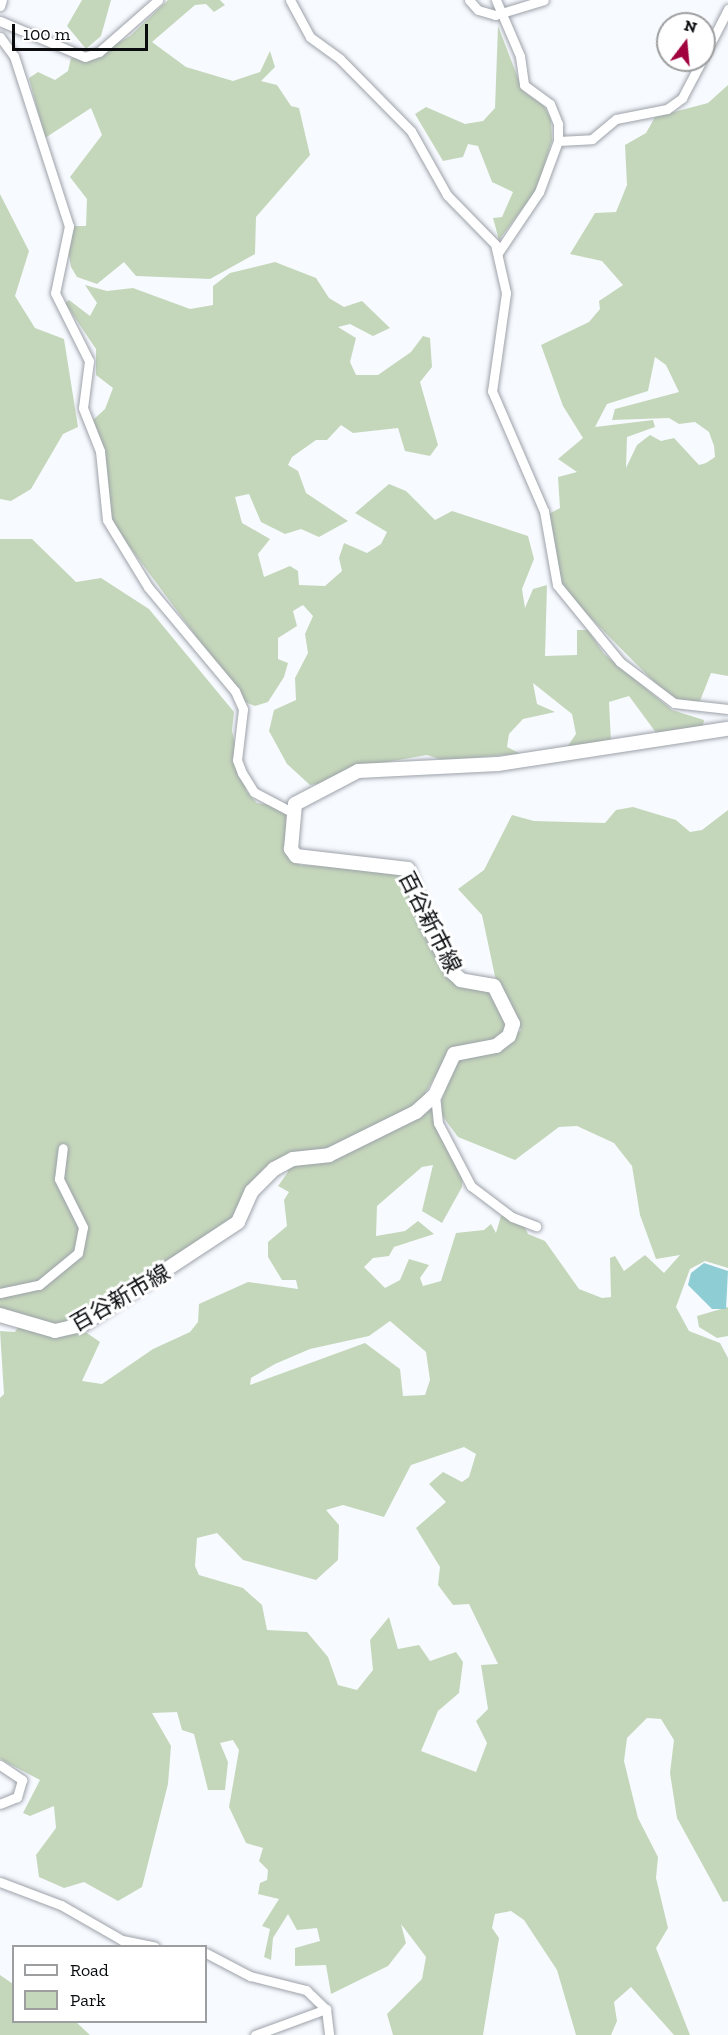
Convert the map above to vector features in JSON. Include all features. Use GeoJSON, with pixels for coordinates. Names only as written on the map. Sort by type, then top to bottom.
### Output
{"type":"FeatureCollection","features":[{"type":"Feature","properties":{"kind":"main road"},"geometry":{"type":"LineString","coordinates":[[292,812],[314,790],[358,771],[498,764],[728,729]]}},
{"type":"Feature","properties":{"kind":"main road","name":"百谷新市線"},"geometry":{"type":"LineString","coordinates":[[0,1315],[56,1331],[72,1330],[238,1222],[252,1191],[274,1169],[355,1143],[435,1095],[454,1054],[496,1046],[509,1036],[513,1024],[494,986],[461,980],[452,972],[426,922],[408,869],[296,856],[291,849],[292,812]]}},
{"type":"Feature","properties":{"kind":"street"},"geometry":{"type":"LineString","coordinates":[[0,6],[2,0]]}},
{"type":"Feature","properties":{"kind":"street"},"geometry":{"type":"LineString","coordinates":[[0,21],[85,57],[113,41],[158,0]]}},
{"type":"Feature","properties":{"kind":"street"},"geometry":{"type":"LineString","coordinates":[[290,0],[309,37],[339,58],[411,130],[447,195],[498,253],[505,303],[492,391],[544,511],[557,585],[620,662],[674,703],[728,709]]}},
{"type":"Feature","properties":{"kind":"street"},"geometry":{"type":"LineString","coordinates":[[469,0],[478,10],[504,12],[544,0]]}},
{"type":"Feature","properties":{"kind":"street"},"geometry":{"type":"LineString","coordinates":[[496,0],[504,12],[524,86],[550,104],[558,141],[539,192],[498,253]]}},
{"type":"Feature","properties":{"kind":"street"},"geometry":{"type":"LineString","coordinates":[[716,33],[728,9]]}},
{"type":"Feature","properties":{"kind":"street"},"geometry":{"type":"LineString","coordinates":[[0,37],[14,56],[69,226],[54,293],[89,361],[83,408],[100,451],[108,520],[148,587],[235,691],[243,709],[237,760],[242,773],[254,792],[292,812]]}},
{"type":"Feature","properties":{"kind":"street"},"geometry":{"type":"LineString","coordinates":[[558,141],[592,139],[616,118],[667,109],[682,98],[696,72]]}},
{"type":"Feature","properties":{"kind":"street"},"geometry":{"type":"LineString","coordinates":[[435,1095],[438,1123],[471,1186],[512,1217],[536,1226]]}},
{"type":"Feature","properties":{"kind":"street"},"geometry":{"type":"LineString","coordinates":[[0,1293],[39,1285],[78,1253],[83,1227],[59,1179],[63,1148]]}},
{"type":"Feature","properties":{"kind":"street"},"geometry":{"type":"LineString","coordinates":[[0,1765],[22,1780],[17,1797],[0,1804]]}},
{"type":"Feature","properties":{"kind":"street"},"geometry":{"type":"LineString","coordinates":[[0,1882],[61,1905],[122,1940],[145,1945]]}},
{"type":"Feature","properties":{"kind":"street"},"geometry":{"type":"LineString","coordinates":[[207,1954],[249,1976],[306,1990],[326,2009],[329,2035]]}},
{"type":"Feature","properties":{"kind":"street"},"geometry":{"type":"LineString","coordinates":[[255,2035],[326,2009]]}},
{"type":"Feature","properties":{"kind":"green space"},"geometry":{"type":"Polygon","coordinates":[[[82,0],[111,0],[101,36],[86,49],[67,26],[82,0]]]}},
{"type":"Feature","properties":{"kind":"green space"},"geometry":{"type":"Polygon","coordinates":[[[168,0],[220,0],[225,5],[214,12],[206,4],[195,5],[152,42],[186,67],[233,81],[260,72],[270,51],[275,67],[261,81],[277,85],[291,106],[299,108],[310,155],[256,217],[255,254],[210,279],[136,276],[124,262],[97,284],[77,277],[71,267],[68,250],[74,226],[86,226],[87,199],[70,177],[102,135],[91,108],[45,138],[29,78],[38,72],[55,80],[68,71],[71,58],[92,58],[130,36],[168,0]]]}},
{"type":"Feature","properties":{"kind":"green space"},"geometry":{"type":"Polygon","coordinates":[[[498,26],[523,91],[544,106],[551,119],[552,141],[537,189],[499,240],[493,218],[502,217],[513,192],[492,182],[478,146],[468,144],[463,157],[443,161],[415,114],[426,107],[465,124],[483,121],[495,108],[498,26]]]}},
{"type":"Feature","properties":{"kind":"green space"},"geometry":{"type":"Polygon","coordinates":[[[728,85],[728,676],[711,673],[698,706],[669,697],[562,589],[547,515],[560,508],[558,477],[577,472],[558,459],[583,438],[563,406],[541,345],[589,322],[600,309],[599,301],[623,285],[602,261],[570,254],[595,213],[616,212],[627,185],[625,145],[646,133],[655,117],[708,103],[728,85]],[[655,357],[648,391],[607,404],[595,427],[653,420],[655,427],[627,437],[626,468],[637,445],[650,435],[661,441],[674,438],[699,465],[715,457],[709,432],[695,422],[679,424],[669,418],[612,420],[615,409],[679,392],[666,365],[655,357]]]}},
{"type":"Feature","properties":{"kind":"green space"},"geometry":{"type":"Polygon","coordinates":[[[0,194],[29,251],[15,296],[35,328],[64,339],[78,427],[63,434],[31,489],[11,501],[0,499],[0,194]]]}},
{"type":"Feature","properties":{"kind":"green space"},"geometry":{"type":"Polygon","coordinates":[[[275,262],[316,278],[329,298],[344,307],[362,301],[390,328],[373,336],[350,324],[338,327],[356,338],[350,362],[356,375],[378,375],[411,352],[423,336],[430,338],[432,367],[420,382],[438,445],[430,456],[405,451],[398,428],[353,433],[341,425],[327,440],[316,440],[292,457],[288,465],[298,471],[306,493],[348,521],[319,537],[301,529],[285,534],[261,522],[249,494],[235,497],[242,523],[270,539],[258,554],[264,577],[290,566],[298,571],[299,585],[325,586],[342,571],[339,558],[344,543],[367,553],[381,544],[387,532],[355,513],[389,484],[406,491],[435,520],[452,511],[528,536],[534,559],[522,589],[525,608],[533,589],[547,585],[545,656],[577,655],[577,630],[588,630],[604,654],[672,710],[704,720],[702,730],[657,734],[629,696],[609,702],[611,742],[567,747],[576,734],[572,714],[533,683],[537,704],[555,712],[523,719],[509,734],[507,747],[521,754],[442,760],[427,755],[358,767],[332,782],[310,785],[287,764],[269,731],[274,710],[296,700],[295,678],[308,653],[305,634],[313,616],[303,605],[293,611],[297,626],[278,638],[278,659],[288,663],[284,677],[268,702],[255,706],[245,702],[117,530],[107,506],[93,420],[105,409],[113,388],[96,375],[96,349],[65,303],[69,300],[90,316],[97,303],[85,285],[107,291],[133,288],[190,309],[213,305],[213,286],[230,273],[275,262]]]}},
{"type":"Feature","properties":{"kind":"green space"},"geometry":{"type":"Polygon","coordinates":[[[0,539],[32,539],[76,582],[101,578],[149,609],[234,712],[232,731],[247,792],[257,803],[286,807],[286,853],[300,865],[406,870],[414,910],[448,970],[494,990],[510,1022],[505,1036],[450,1050],[418,1106],[353,1143],[277,1161],[237,1219],[104,1305],[88,1310],[83,1319],[56,1326],[0,1308],[0,539]]]}},
{"type":"Feature","properties":{"kind":"green space"},"geometry":{"type":"Polygon","coordinates":[[[633,807],[676,820],[690,832],[702,830],[728,810],[728,1268],[705,1261],[690,1269],[676,1307],[689,1331],[720,1343],[728,1358],[728,1901],[723,1902],[677,1818],[670,1773],[674,1740],[661,1719],[647,1718],[627,1738],[624,1761],[638,1818],[658,1857],[656,1878],[668,1928],[656,1948],[690,2035],[674,2035],[631,1987],[614,2002],[617,2021],[611,2035],[576,2035],[557,1970],[524,1920],[511,1911],[495,1914],[492,1928],[499,1938],[483,2035],[393,2035],[387,2014],[422,1979],[426,1957],[401,1924],[406,1943],[388,1966],[331,1994],[326,1965],[295,1966],[295,1948],[320,1941],[317,1928],[297,1930],[288,1914],[273,1938],[271,1960],[264,1957],[270,1929],[262,1926],[279,1899],[258,1894],[260,1883],[267,1880],[268,1870],[259,1861],[263,1848],[246,1843],[229,1807],[239,1750],[233,1740],[220,1743],[228,1762],[225,1790],[208,1790],[194,1734],[182,1730],[177,1712],[152,1713],[171,1746],[168,1784],[142,1887],[118,1901],[84,1882],[64,1888],[39,1877],[36,1855],[56,1828],[54,1806],[30,1816],[23,1813],[40,1780],[0,1759],[0,1398],[4,1394],[0,1331],[15,1332],[21,1323],[84,1331],[100,1342],[82,1381],[102,1384],[153,1349],[190,1332],[198,1322],[199,1304],[248,1282],[298,1289],[296,1280],[282,1280],[268,1257],[268,1242],[287,1226],[284,1200],[289,1192],[278,1186],[288,1172],[285,1165],[309,1160],[432,1099],[439,1135],[463,1165],[462,1187],[442,1223],[422,1211],[433,1165],[422,1167],[377,1206],[376,1236],[405,1231],[418,1221],[434,1234],[394,1247],[389,1256],[373,1258],[364,1267],[385,1288],[400,1280],[409,1259],[429,1265],[420,1278],[423,1286],[441,1281],[456,1233],[484,1230],[491,1224],[496,1233],[501,1216],[519,1215],[528,1234],[545,1241],[579,1289],[602,1298],[611,1297],[610,1258],[615,1256],[624,1271],[645,1255],[664,1273],[680,1255],[656,1259],[640,1215],[632,1166],[614,1143],[577,1126],[559,1127],[515,1160],[458,1137],[438,1110],[457,1059],[504,1045],[521,1030],[496,981],[482,915],[458,889],[484,870],[512,815],[534,821],[605,823],[616,810],[633,807]],[[390,1321],[369,1336],[310,1349],[275,1364],[251,1378],[250,1385],[365,1343],[400,1369],[403,1396],[425,1395],[430,1380],[426,1352],[390,1321]],[[464,1447],[411,1465],[384,1517],[343,1505],[326,1510],[339,1525],[338,1560],[316,1580],[243,1560],[217,1533],[197,1538],[195,1566],[199,1575],[243,1588],[262,1605],[267,1630],[307,1632],[328,1657],[338,1685],[357,1690],[373,1670],[370,1640],[389,1617],[398,1649],[419,1645],[430,1661],[456,1652],[463,1662],[459,1693],[438,1711],[421,1751],[476,1772],[487,1743],[476,1721],[488,1709],[481,1665],[498,1664],[469,1604],[453,1605],[438,1585],[440,1567],[416,1528],[446,1502],[429,1484],[443,1472],[462,1482],[469,1477],[476,1454],[464,1447]]]}},
{"type":"Feature","properties":{"kind":"green space"},"geometry":{"type":"Polygon","coordinates":[[[728,1307],[728,1336],[717,1338],[699,1327],[697,1316],[728,1307]]]}},
{"type":"Feature","properties":{"kind":"green space"},"geometry":{"type":"Polygon","coordinates":[[[0,1975],[12,1983],[12,2023],[77,2023],[90,2035],[0,2035],[0,1975]]]}},
{"type":"Feature","properties":{"kind":"water"},"geometry":{"type":"Polygon","coordinates":[[[704,1263],[728,1271],[726,1309],[712,1309],[688,1285],[691,1273],[704,1263]]]}}]}
